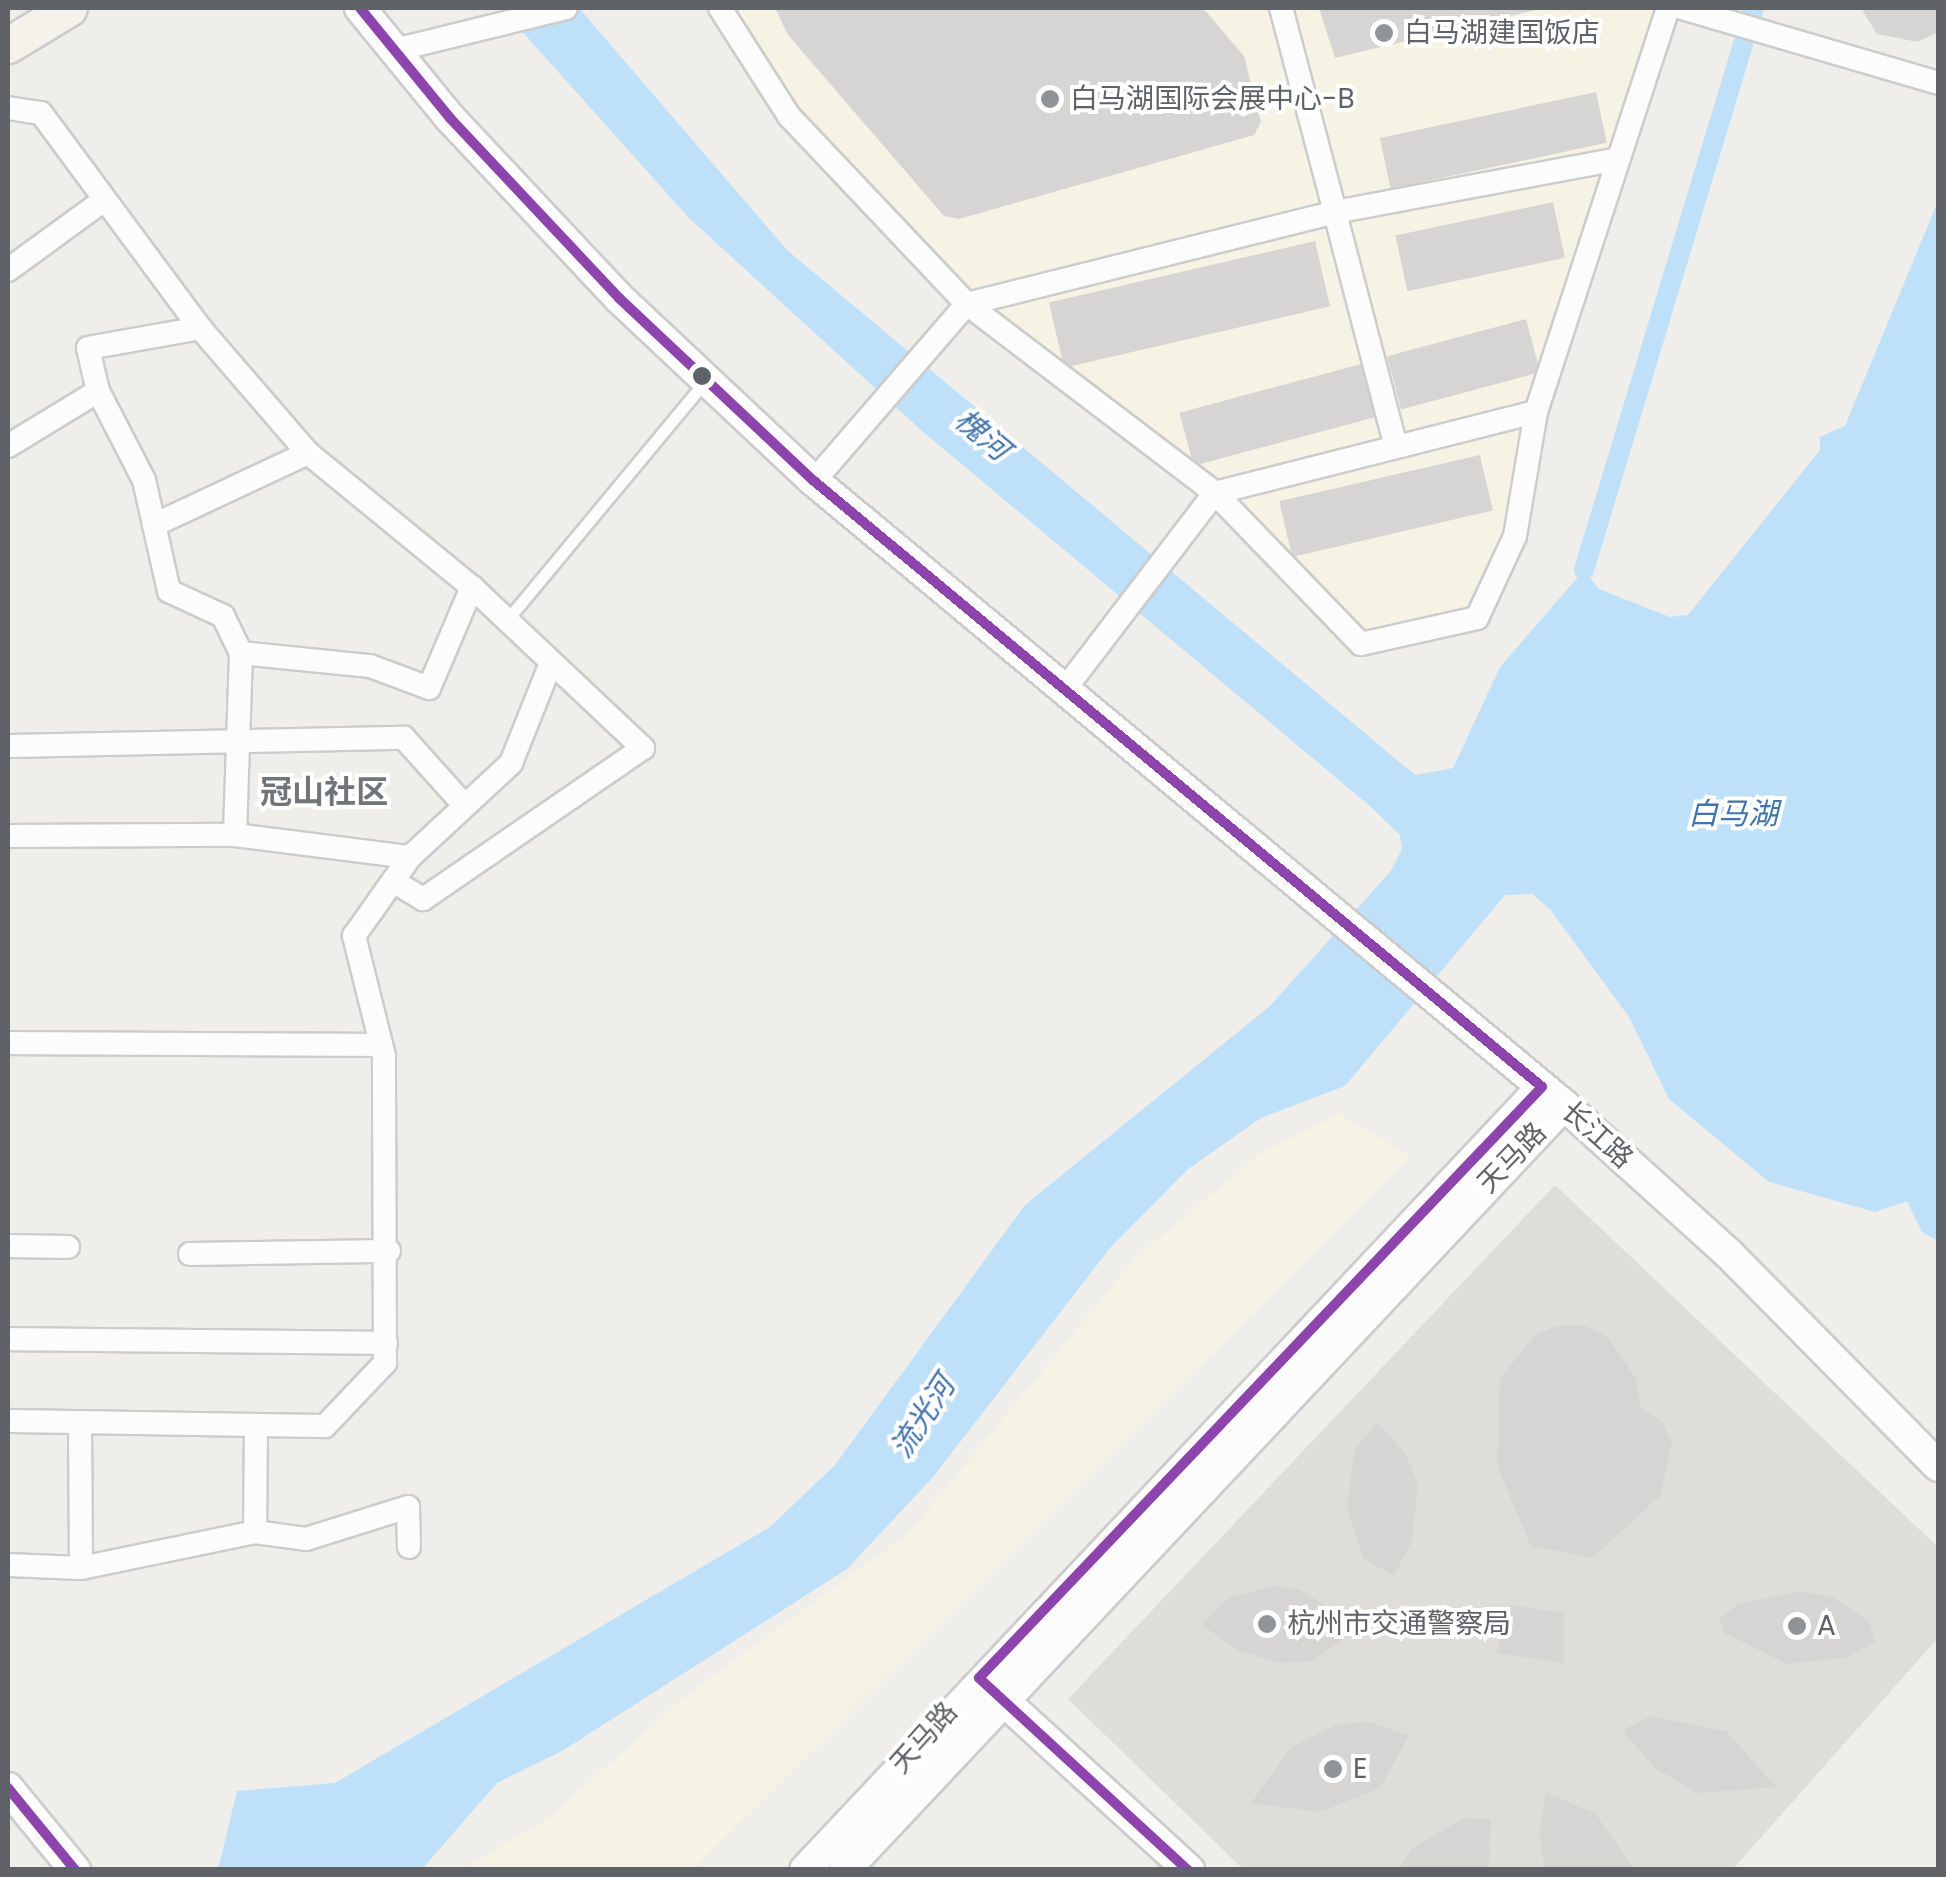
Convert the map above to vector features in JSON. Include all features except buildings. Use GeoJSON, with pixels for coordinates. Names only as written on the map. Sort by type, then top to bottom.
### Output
{"type":"FeatureCollection","features":[{"type":"Feature","properties":{"kind":"main road"},"geometry":{"type":"LineString","coordinates":[[8,46],[69,8]]}},
{"type":"Feature","properties":{"kind":"main road","name":"长江路"},"geometry":{"type":"LineString","coordinates":[[360,8],[619,298],[814,481],[1068,685],[1553,1096],[1728,1253],[1938,1466]]}},
{"type":"Feature","properties":{"kind":"main road","name":"天马路"},"geometry":{"type":"LineString","coordinates":[[805,1870],[979,1678],[1553,1096]]}},
{"type":"Feature","properties":{"kind":"main road","name":"天马路"},"geometry":{"type":"LineString","coordinates":[[846,1870],[1553,1096]]}},
{"type":"Feature","properties":{"kind":"main road"},"geometry":{"type":"LineString","coordinates":[[979,1678],[1189,1870]]}},
{"type":"Feature","properties":{"kind":"main road"},"geometry":{"type":"LineString","coordinates":[[8,1788],[75,1870]]}},
{"type":"Feature","properties":{"kind":"street"},"geometry":{"type":"LineString","coordinates":[[395,50],[566,8]]}},
{"type":"Feature","properties":{"kind":"street"},"geometry":{"type":"LineString","coordinates":[[720,8],[789,116],[967,304],[1215,493],[1360,644],[1477,618],[1515,536],[1536,412],[1668,8]]}},
{"type":"Feature","properties":{"kind":"street"},"geometry":{"type":"LineString","coordinates":[[1282,8],[1396,447]]}},
{"type":"Feature","properties":{"kind":"street"},"geometry":{"type":"LineString","coordinates":[[1692,10],[1935,82]]}},
{"type":"Feature","properties":{"kind":"street"},"geometry":{"type":"LineString","coordinates":[[8,108],[42,112],[200,328],[308,453],[472,587],[642,748],[422,899],[393,881]]}},
{"type":"Feature","properties":{"kind":"street"},"geometry":{"type":"LineString","coordinates":[[814,481],[967,304],[1334,212],[1618,159]]}},
{"type":"Feature","properties":{"kind":"street"},"geometry":{"type":"LineString","coordinates":[[8,270],[104,200]]}},
{"type":"Feature","properties":{"kind":"street"},"geometry":{"type":"LineString","coordinates":[[200,328],[88,348],[98,391],[144,480],[169,592],[223,616],[241,653],[234,835]]}},
{"type":"Feature","properties":{"kind":"street"},"geometry":{"type":"LineString","coordinates":[[8,446],[98,391]]}},
{"type":"Feature","properties":{"kind":"street"},"geometry":{"type":"LineString","coordinates":[[1068,685],[1215,493],[1536,412]]}},
{"type":"Feature","properties":{"kind":"street"},"geometry":{"type":"LineString","coordinates":[[154,525],[308,453]]}},
{"type":"Feature","properties":{"kind":"street"},"geometry":{"type":"LineString","coordinates":[[241,653],[370,666],[429,688],[472,587]]}},
{"type":"Feature","properties":{"kind":"street"},"geometry":{"type":"LineString","coordinates":[[8,1421],[325,1426],[385,1363],[389,1252],[381,1045],[354,936],[410,856],[511,763],[551,663]]}},
{"type":"Feature","properties":{"kind":"street"},"geometry":{"type":"LineString","coordinates":[[8,746],[238,745],[404,738],[465,806]]}},
{"type":"Feature","properties":{"kind":"street"},"geometry":{"type":"LineString","coordinates":[[8,836],[234,835],[410,856]]}},
{"type":"Feature","properties":{"kind":"street"},"geometry":{"type":"LineString","coordinates":[[8,1043],[381,1045]]}},
{"type":"Feature","properties":{"kind":"street"},"geometry":{"type":"LineString","coordinates":[[8,1246],[68,1247]]}},
{"type":"Feature","properties":{"kind":"street"},"geometry":{"type":"LineString","coordinates":[[190,1254],[389,1252]]}},
{"type":"Feature","properties":{"kind":"street"},"geometry":{"type":"LineString","coordinates":[[8,1338],[386,1343]]}},
{"type":"Feature","properties":{"kind":"street"},"geometry":{"type":"LineString","coordinates":[[80,1422],[81,1568]]}},
{"type":"Feature","properties":{"kind":"street"},"geometry":{"type":"LineString","coordinates":[[255,1532],[256,1425]]}},
{"type":"Feature","properties":{"kind":"street"},"geometry":{"type":"LineString","coordinates":[[8,1565],[81,1568],[255,1532],[306,1539],[408,1507],[409,1547]]}},
{"type":"Feature","properties":{"kind":"lane"},"geometry":{"type":"LineString","coordinates":[[507,620],[706,380]]}},
{"type":"Feature","properties":{"kind":"shaded area"},"geometry":{"type":"Polygon","coordinates":[[[720,8],[1668,8],[1536,412],[1515,536],[1477,618],[1361,644],[1215,493],[967,304],[789,116],[720,8]]]}},
{"type":"Feature","properties":{"kind":"shaded area"},"geometry":{"type":"Polygon","coordinates":[[[1340,1114],[1410,1157],[693,1869],[465,1869],[551,1816],[690,1693],[910,1532],[1135,1259],[1262,1153],[1340,1114]]]}},
{"type":"Feature","properties":{"kind":"shaded area"},"geometry":{"type":"Polygon","coordinates":[[[1555,1185],[1938,1547],[1938,1638],[1733,1869],[1243,1869],[1068,1699],[1555,1185]]]}},
{"type":"Feature","properties":{"kind":"water"},"geometry":{"type":"Polygon","coordinates":[[[501,8],[579,8],[787,250],[1415,775],[1453,768],[1500,667],[1584,570],[1599,589],[1670,617],[1688,615],[1820,450],[1820,437],[1845,426],[1938,201],[1938,1241],[1922,1232],[1907,1201],[1875,1212],[1769,1182],[1669,1099],[1629,1017],[1550,909],[1532,894],[1505,895],[1345,1086],[1261,1118],[1188,1169],[1110,1248],[933,1477],[847,1569],[562,1751],[497,1783],[422,1869],[218,1870],[237,1791],[335,1783],[770,1527],[835,1465],[1025,1205],[1270,1006],[1391,871],[1402,849],[1400,835],[1371,807],[921,430],[689,218],[501,8]]]}},
{"type":"Feature","properties":{"kind":"waterway"},"geometry":{"type":"LineString","coordinates":[[1584,570],[1754,8]]}},
{"type":"Feature","properties":{"kind":"transit line"},"geometry":{"type":"LineString","coordinates":[[360,8],[450,118],[619,298],[814,481],[1542,1087]]}},
{"type":"Feature","properties":{"kind":"transit line"},"geometry":{"type":"LineString","coordinates":[[979,1678],[1542,1087]]}},
{"type":"Feature","properties":{"kind":"transit line"},"geometry":{"type":"LineString","coordinates":[[979,1678],[1188,1870]]}},
{"type":"Feature","properties":{"kind":"transit line"},"geometry":{"type":"LineString","coordinates":[[8,1788],[75,1870]]}},
{"type":"Feature","properties":{"kind":"place","name":"白马湖建国饭店"},"geometry":{"type":"Point","coordinates":[1384,33]}},
{"type":"Feature","properties":{"kind":"place","name":"白马湖国际会展中心-B"},"geometry":{"type":"Point","coordinates":[1050,99]}},
{"type":"Feature","properties":{"kind":"place","name":"杭州市交通警察局"},"geometry":{"type":"Point","coordinates":[1267,1624]}},
{"type":"Feature","properties":{"kind":"place","name":"A"},"geometry":{"type":"Point","coordinates":[1797,1626]}},
{"type":"Feature","properties":{"kind":"place","name":"E"},"geometry":{"type":"Point","coordinates":[1333,1769]}},
{"type":"Feature","properties":{"kind":"district","name":"冠山社区"},"geometry":{"type":"Point","coordinates":[324,792]}},
{"type":"Feature","properties":{"kind":"water label","name":"槐河"},"geometry":{"type":"Point","coordinates":[982,435]}},
{"type":"Feature","properties":{"kind":"water label","name":"白马湖"},"geometry":{"type":"Point","coordinates":[1733,814]}},
{"type":"Feature","properties":{"kind":"water label","name":"流光河"},"geometry":{"type":"Point","coordinates":[923,1417]}}]}
